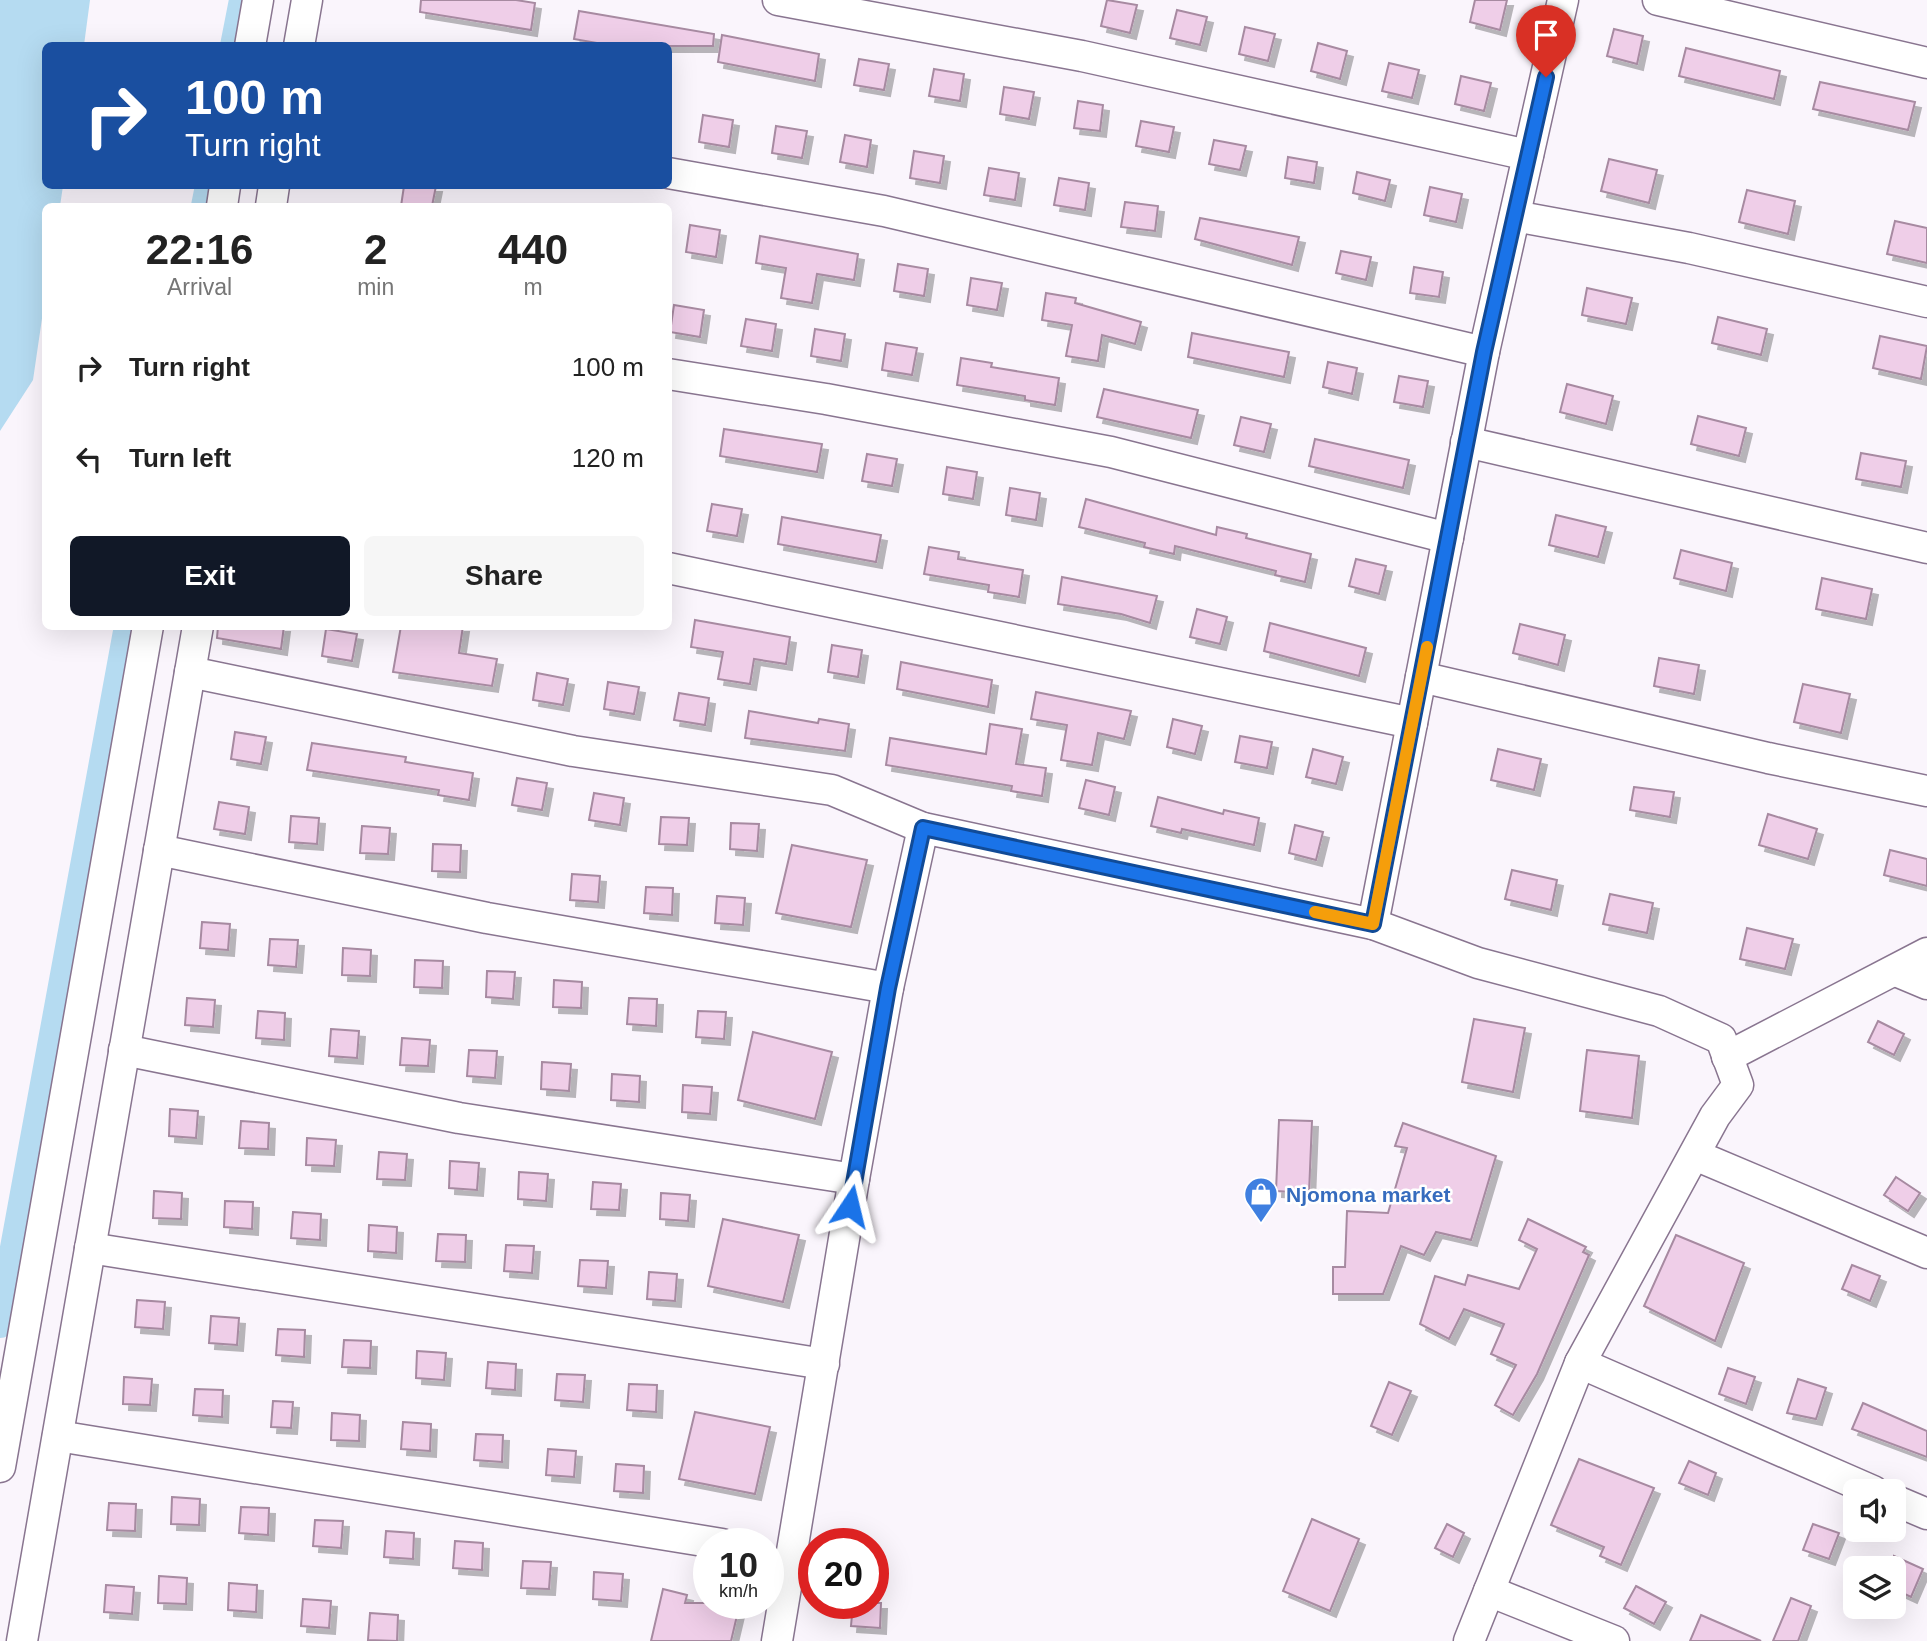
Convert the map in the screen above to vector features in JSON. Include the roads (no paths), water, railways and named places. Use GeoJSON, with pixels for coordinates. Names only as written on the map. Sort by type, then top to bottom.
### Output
{"type":"FeatureCollection","features":[{"type":"Feature","properties":{"kind":"lane"},"geometry":{"type":"LineString","coordinates":[[251,42],[258,0]]}},
{"type":"Feature","properties":{"kind":"lane"},"geometry":{"type":"LineString","coordinates":[[300,42],[307,0]]}},
{"type":"Feature","properties":{"kind":"lane"},"geometry":{"type":"LineString","coordinates":[[778,0],[1082,56],[1528,155]]}},
{"type":"Feature","properties":{"kind":"lane"},"geometry":{"type":"LineString","coordinates":[[1373,924],[1484,352],[1563,0]]}},
{"type":"Feature","properties":{"kind":"lane"},"geometry":{"type":"LineString","coordinates":[[1658,0],[1927,63]]}},
{"type":"Feature","properties":{"kind":"lane"},"geometry":{"type":"LineString","coordinates":[[672,174],[884,211],[1484,352]]}},
{"type":"Feature","properties":{"kind":"lane"},"geometry":{"type":"LineString","coordinates":[[1515,216],[1689,248],[1927,302]]}},
{"type":"Feature","properties":{"kind":"lane"},"geometry":{"type":"LineString","coordinates":[[672,375],[826,399],[1111,452],[1448,538]]}},
{"type":"Feature","properties":{"kind":"lane"},"geometry":{"type":"LineString","coordinates":[[1466,442],[1927,548]]}},
{"type":"Feature","properties":{"kind":"lane"},"geometry":{"type":"LineString","coordinates":[[672,569],[1412,723]]}},
{"type":"Feature","properties":{"kind":"lane"},"geometry":{"type":"LineString","coordinates":[[0,1467],[147,630]]}},
{"type":"Feature","properties":{"kind":"lane"},"geometry":{"type":"LineString","coordinates":[[22,1641],[197,630]]}},
{"type":"Feature","properties":{"kind":"lane"},"geometry":{"type":"LineString","coordinates":[[190,672],[573,751],[832,790],[923,828],[1373,924],[1478,964],[1660,1011],[1721,1039],[1738,1085],[1716,1116],[1580,1363],[1469,1641]]}},
{"type":"Feature","properties":{"kind":"lane"},"geometry":{"type":"LineString","coordinates":[[1421,677],[1768,758],[1927,791]]}},
{"type":"Feature","properties":{"kind":"lane"},"geometry":{"type":"LineString","coordinates":[[784,1531],[824,1364],[888,988],[923,828]]}},
{"type":"Feature","properties":{"kind":"lane"},"geometry":{"type":"LineString","coordinates":[[159,850],[487,919],[888,988]]}},
{"type":"Feature","properties":{"kind":"lane"},"geometry":{"type":"LineString","coordinates":[[1727,1057],[1927,953]]}},
{"type":"Feature","properties":{"kind":"lane"},"geometry":{"type":"LineString","coordinates":[[1896,971],[1927,984]]}},
{"type":"Feature","properties":{"kind":"lane"},"geometry":{"type":"LineString","coordinates":[[124,1050],[459,1118],[854,1179]]}},
{"type":"Feature","properties":{"kind":"lane"},"geometry":{"type":"LineString","coordinates":[[1695,1155],[1927,1253]]}},
{"type":"Feature","properties":{"kind":"lane"},"geometry":{"type":"LineString","coordinates":[[90,1248],[824,1364]]}},
{"type":"Feature","properties":{"kind":"lane"},"geometry":{"type":"LineString","coordinates":[[1580,1363],[1846,1479]]}},
{"type":"Feature","properties":{"kind":"lane"},"geometry":{"type":"LineString","coordinates":[[58,1436],[693,1539]]}},
{"type":"Feature","properties":{"kind":"lane"},"geometry":{"type":"LineString","coordinates":[[1906,1505],[1927,1514]]}},
{"type":"Feature","properties":{"kind":"lane"},"geometry":{"type":"LineString","coordinates":[[1489,1591],[1614,1641]]}},
{"type":"Feature","properties":{"kind":"lane"},"geometry":{"type":"LineString","coordinates":[[778,1619],[778,1641]]}},
{"type":"Feature","properties":{"kind":"water"},"geometry":{"type":"Polygon","coordinates":[[[0,0],[90,0],[84,42],[42,42],[42,189],[63,189],[60,203],[42,203],[42,318],[33,380],[0,431],[0,0]]]}},
{"type":"Feature","properties":{"kind":"waterway"},"geometry":{"type":"LineString","coordinates":[[235,42],[243,0]]}},
{"type":"Feature","properties":{"kind":"waterway"},"geometry":{"type":"LineString","coordinates":[[206,203],[208,189]]}},
{"type":"Feature","properties":{"kind":"waterway"},"geometry":{"type":"LineString","coordinates":[[0,1324],[127,630]]}},
{"type":"Feature","properties":{"kind":"place","name":"Njomona market"},"geometry":{"type":"Point","coordinates":[1261,1224]}}]}
